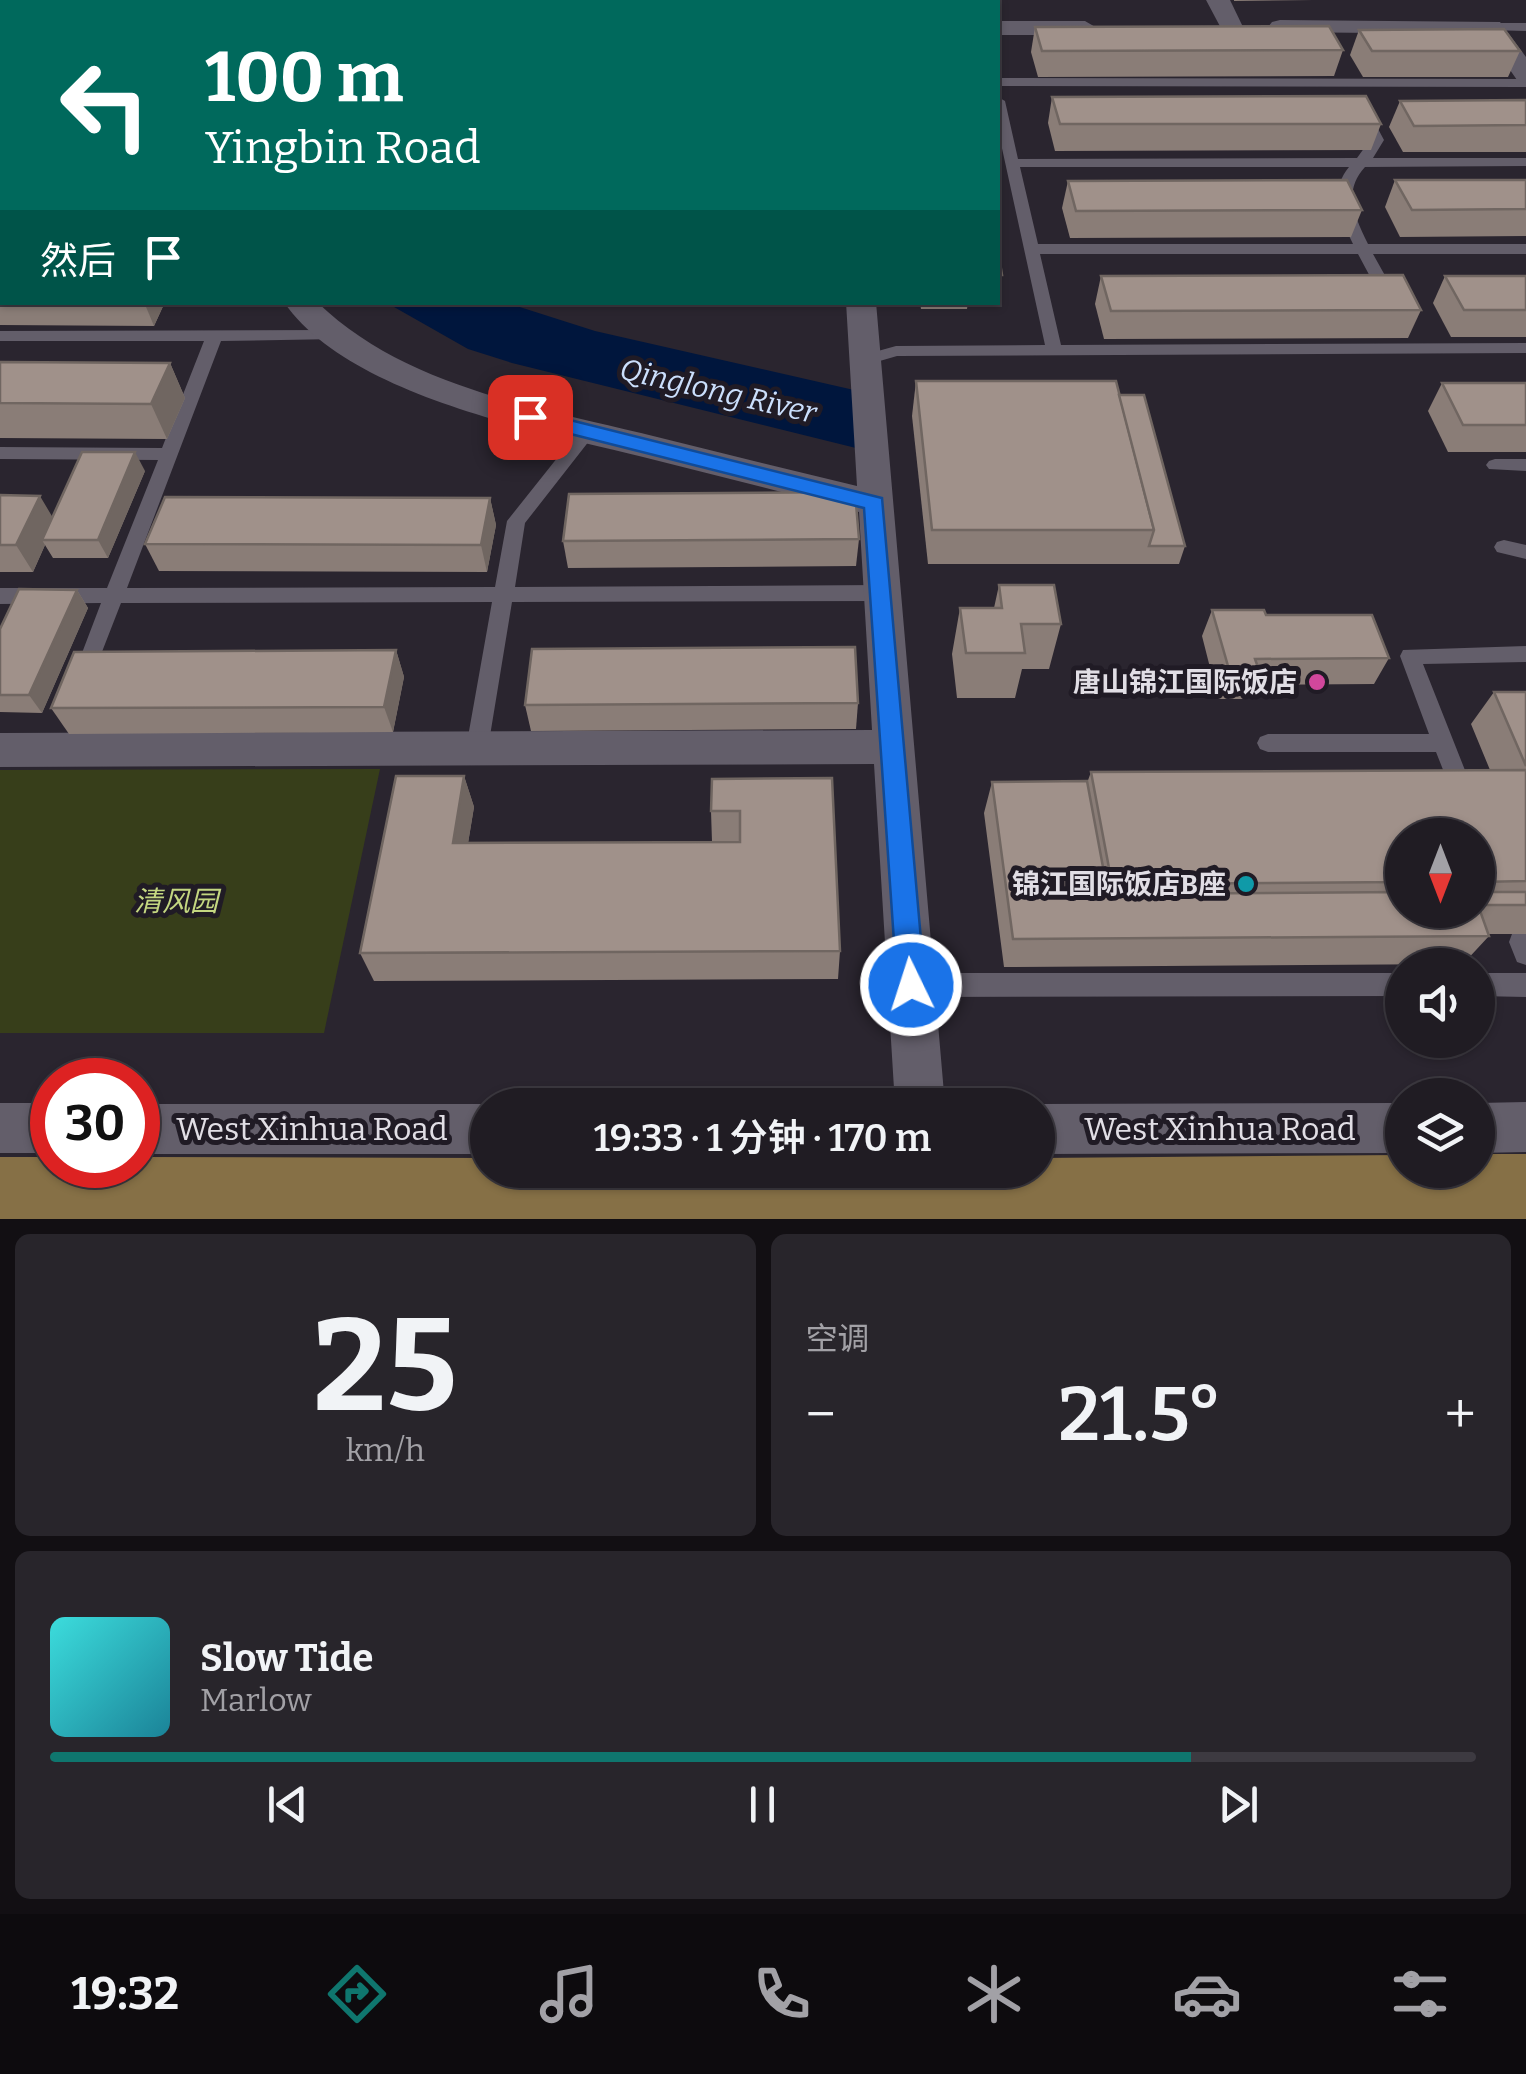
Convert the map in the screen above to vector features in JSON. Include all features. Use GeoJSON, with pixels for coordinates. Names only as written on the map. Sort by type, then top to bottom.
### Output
{"type":"FeatureCollection","features":[{"type":"Feature","properties":{"kind":"main road"},"geometry":{"type":"LineString","coordinates":[[0,1194],[938,1197],[1526,1190]]}},
{"type":"Feature","properties":{"kind":"street"},"geometry":{"type":"LineString","coordinates":[[1218,0],[1221,28],[1318,34],[1492,27],[1526,75]]}},
{"type":"Feature","properties":{"kind":"street"},"geometry":{"type":"LineString","coordinates":[[1000,28],[1114,28]]}},
{"type":"Feature","properties":{"kind":"street"},"geometry":{"type":"LineString","coordinates":[[302,305],[331,335],[372,359],[501,410],[587,432],[874,490]]}},
{"type":"Feature","properties":{"kind":"street"},"geometry":{"type":"LineString","coordinates":[[861,305],[919,1088]]}},
{"type":"Feature","properties":{"kind":"street"},"geometry":{"type":"LineString","coordinates":[[0,750],[59,741],[477,748],[893,746]]}},
{"type":"Feature","properties":{"kind":"street"},"geometry":{"type":"LineString","coordinates":[[0,1128],[30,1128]]}},
{"type":"Feature","properties":{"kind":"street","name":"West Xinhua Road"},"geometry":{"type":"LineString","coordinates":[[160,1128],[470,1129]]}},
{"type":"Feature","properties":{"kind":"street","name":"West Xinhua Road"},"geometry":{"type":"LineString","coordinates":[[1055,1129],[1385,1128]]}},
{"type":"Feature","properties":{"kind":"street"},"geometry":{"type":"LineString","coordinates":[[1495,1128],[1526,1128]]}},
{"type":"Feature","properties":{"kind":"lane"},"geometry":{"type":"LineString","coordinates":[[1492,27],[1526,26]]}},
{"type":"Feature","properties":{"kind":"lane"},"geometry":{"type":"LineString","coordinates":[[1342,76],[1377,140],[1372,153],[1344,183],[1342,202],[1398,315]]}},
{"type":"Feature","properties":{"kind":"lane"},"geometry":{"type":"LineString","coordinates":[[1000,82],[1342,76],[1526,83]]}},
{"type":"Feature","properties":{"kind":"lane"},"geometry":{"type":"LineString","coordinates":[[1000,109],[1054,348]]}},
{"type":"Feature","properties":{"kind":"lane"},"geometry":{"type":"LineString","coordinates":[[1012,162],[1526,162]]}},
{"type":"Feature","properties":{"kind":"lane"},"geometry":{"type":"LineString","coordinates":[[1031,249],[1526,248]]}},
{"type":"Feature","properties":{"kind":"lane"},"geometry":{"type":"LineString","coordinates":[[75,698],[215,335]]}},
{"type":"Feature","properties":{"kind":"lane"},"geometry":{"type":"LineString","coordinates":[[0,336],[331,335]]}},
{"type":"Feature","properties":{"kind":"lane"},"geometry":{"type":"LineString","coordinates":[[866,367],[896,351],[1025,353],[1054,348],[1410,340],[1526,348]]}},
{"type":"Feature","properties":{"kind":"lane"},"geometry":{"type":"LineString","coordinates":[[477,748],[516,521],[587,432]]}},
{"type":"Feature","properties":{"kind":"lane"},"geometry":{"type":"LineString","coordinates":[[0,453],[169,454]]}},
{"type":"Feature","properties":{"kind":"lane"},"geometry":{"type":"LineString","coordinates":[[1495,465],[1526,465]]}},
{"type":"Feature","properties":{"kind":"lane"},"geometry":{"type":"LineString","coordinates":[[1504,546],[1526,552]]}},
{"type":"Feature","properties":{"kind":"lane"},"geometry":{"type":"LineString","coordinates":[[0,596],[882,593]]}},
{"type":"Feature","properties":{"kind":"lane"},"geometry":{"type":"LineString","coordinates":[[1469,809],[1410,656],[1526,654]]}},
{"type":"Feature","properties":{"kind":"lane"},"geometry":{"type":"LineString","coordinates":[[1268,743],[1443,743]]}},
{"type":"Feature","properties":{"kind":"lane"},"geometry":{"type":"LineString","coordinates":[[911,985],[1385,985]]}},
{"type":"Feature","properties":{"kind":"lane"},"geometry":{"type":"LineString","coordinates":[[1495,985],[1526,985]]}},
{"type":"Feature","properties":{"kind":"green space","name":"清风园"},"geometry":{"type":"Polygon","coordinates":[[[380,769],[324,1033],[0,1033],[0,770],[380,769]]]}},
{"type":"Feature","properties":{"kind":"water","name":"Qinglong River"},"geometry":{"type":"Polygon","coordinates":[[[391,305],[513,305],[595,331],[854,390],[860,449],[512,363],[468,349],[391,305]]]}},
{"type":"Feature","properties":{"kind":"building"},"geometry":{"type":"Polygon","coordinates":[[[1329,26],[1343,50],[1042,51],[1035,27],[1329,26]]]}},
{"type":"Feature","properties":{"kind":"building"},"geometry":{"type":"Polygon","coordinates":[[[1504,29],[1520,51],[1372,51],[1359,30],[1504,29]]]}},
{"type":"Feature","properties":{"kind":"building"},"geometry":{"type":"Polygon","coordinates":[[[1366,96],[1381,124],[1060,124],[1052,97],[1366,96]]]}},
{"type":"Feature","properties":{"kind":"building"},"geometry":{"type":"Polygon","coordinates":[[[1526,100],[1526,125],[1414,126],[1400,101],[1526,100]]]}},
{"type":"Feature","properties":{"kind":"building"},"geometry":{"type":"Polygon","coordinates":[[[1347,180],[1362,210],[1076,211],[1068,181],[1347,180]]]}},
{"type":"Feature","properties":{"kind":"building"},"geometry":{"type":"Polygon","coordinates":[[[1395,180],[1526,180],[1526,209],[1412,210],[1395,180]]]}},
{"type":"Feature","properties":{"kind":"building"},"geometry":{"type":"Polygon","coordinates":[[[1403,275],[1421,310],[1111,311],[1101,276],[1403,275]]]}},
{"type":"Feature","properties":{"kind":"building"},"geometry":{"type":"Polygon","coordinates":[[[1445,276],[1526,276],[1526,310],[1464,310],[1445,276]]]}},
{"type":"Feature","properties":{"kind":"building"},"geometry":{"type":"Polygon","coordinates":[[[0,362],[170,363],[151,404],[0,403],[0,362]]]}},
{"type":"Feature","properties":{"kind":"building"},"geometry":{"type":"Polygon","coordinates":[[[916,381],[1116,381],[1154,530],[932,530],[916,381]]]}},
{"type":"Feature","properties":{"kind":"building"},"geometry":{"type":"Polygon","coordinates":[[[1442,383],[1526,383],[1526,425],[1463,425],[1442,383]]]}},
{"type":"Feature","properties":{"kind":"building"},"geometry":{"type":"Polygon","coordinates":[[[1119,395],[1144,395],[1185,546],[1149,546],[1154,530],[1119,395]]]}},
{"type":"Feature","properties":{"kind":"building"},"geometry":{"type":"Polygon","coordinates":[[[82,452],[135,452],[98,540],[42,540],[82,452]]]}},
{"type":"Feature","properties":{"kind":"building"},"geometry":{"type":"Polygon","coordinates":[[[855,492],[859,539],[563,541],[569,494],[855,492]]]}},
{"type":"Feature","properties":{"kind":"building"},"geometry":{"type":"Polygon","coordinates":[[[0,495],[40,496],[16,545],[0,545],[0,495]]]}},
{"type":"Feature","properties":{"kind":"building"},"geometry":{"type":"Polygon","coordinates":[[[165,497],[490,498],[481,545],[145,544],[165,497]]]}},
{"type":"Feature","properties":{"kind":"building"},"geometry":{"type":"Polygon","coordinates":[[[999,585],[1054,585],[1061,624],[1021,624],[1025,653],[966,653],[960,608],[1002,608],[999,585]]]}},
{"type":"Feature","properties":{"kind":"building"},"geometry":{"type":"Polygon","coordinates":[[[19,589],[77,590],[29,695],[0,695],[0,629],[19,589]]]}},
{"type":"Feature","properties":{"kind":"building"},"geometry":{"type":"Polygon","coordinates":[[[1212,610],[1264,610],[1266,615],[1372,615],[1389,658],[1255,659],[1260,673],[1230,673],[1212,610]]]}},
{"type":"Feature","properties":{"kind":"building"},"geometry":{"type":"Polygon","coordinates":[[[855,647],[858,703],[525,705],[532,649],[855,647]]]}},
{"type":"Feature","properties":{"kind":"building"},"geometry":{"type":"Polygon","coordinates":[[[396,650],[384,707],[51,708],[74,652],[396,650]]]}},
{"type":"Feature","properties":{"kind":"building"},"geometry":{"type":"Polygon","coordinates":[[[1494,692],[1526,692],[1526,766],[1494,692]]]}},
{"type":"Feature","properties":{"kind":"building"},"geometry":{"type":"Polygon","coordinates":[[[1526,770],[1526,881],[1495,882],[1495,818],[1385,818],[1385,882],[1112,884],[1091,772],[1526,770]]]}},
{"type":"Feature","properties":{"kind":"building"},"geometry":{"type":"Polygon","coordinates":[[[396,776],[464,776],[453,843],[740,842],[740,811],[711,811],[712,779],[832,778],[840,951],[360,953],[396,776]]]}},
{"type":"Feature","properties":{"kind":"building"},"geometry":{"type":"Polygon","coordinates":[[[1087,781],[1108,894],[1385,892],[1385,928],[1486,928],[1489,936],[1013,939],[992,782],[1087,781]]]}},
{"type":"Feature","properties":{"kind":"building"},"geometry":{"type":"Polygon","coordinates":[[[1495,892],[1526,892],[1526,905],[1495,905],[1495,892]]]}},
{"type":"Feature","properties":{"kind":"place","name":"唐山锦江国际饭店"},"geometry":{"type":"Point","coordinates":[1317,682]}},
{"type":"Feature","properties":{"kind":"place","name":"锦江国际饭店B座"},"geometry":{"type":"Point","coordinates":[1246,884]}},
{"type":"Feature","properties":{"kind":"route"},"geometry":{"type":"LineString","coordinates":[[530,417],[874,503],[911,985]]}}]}
